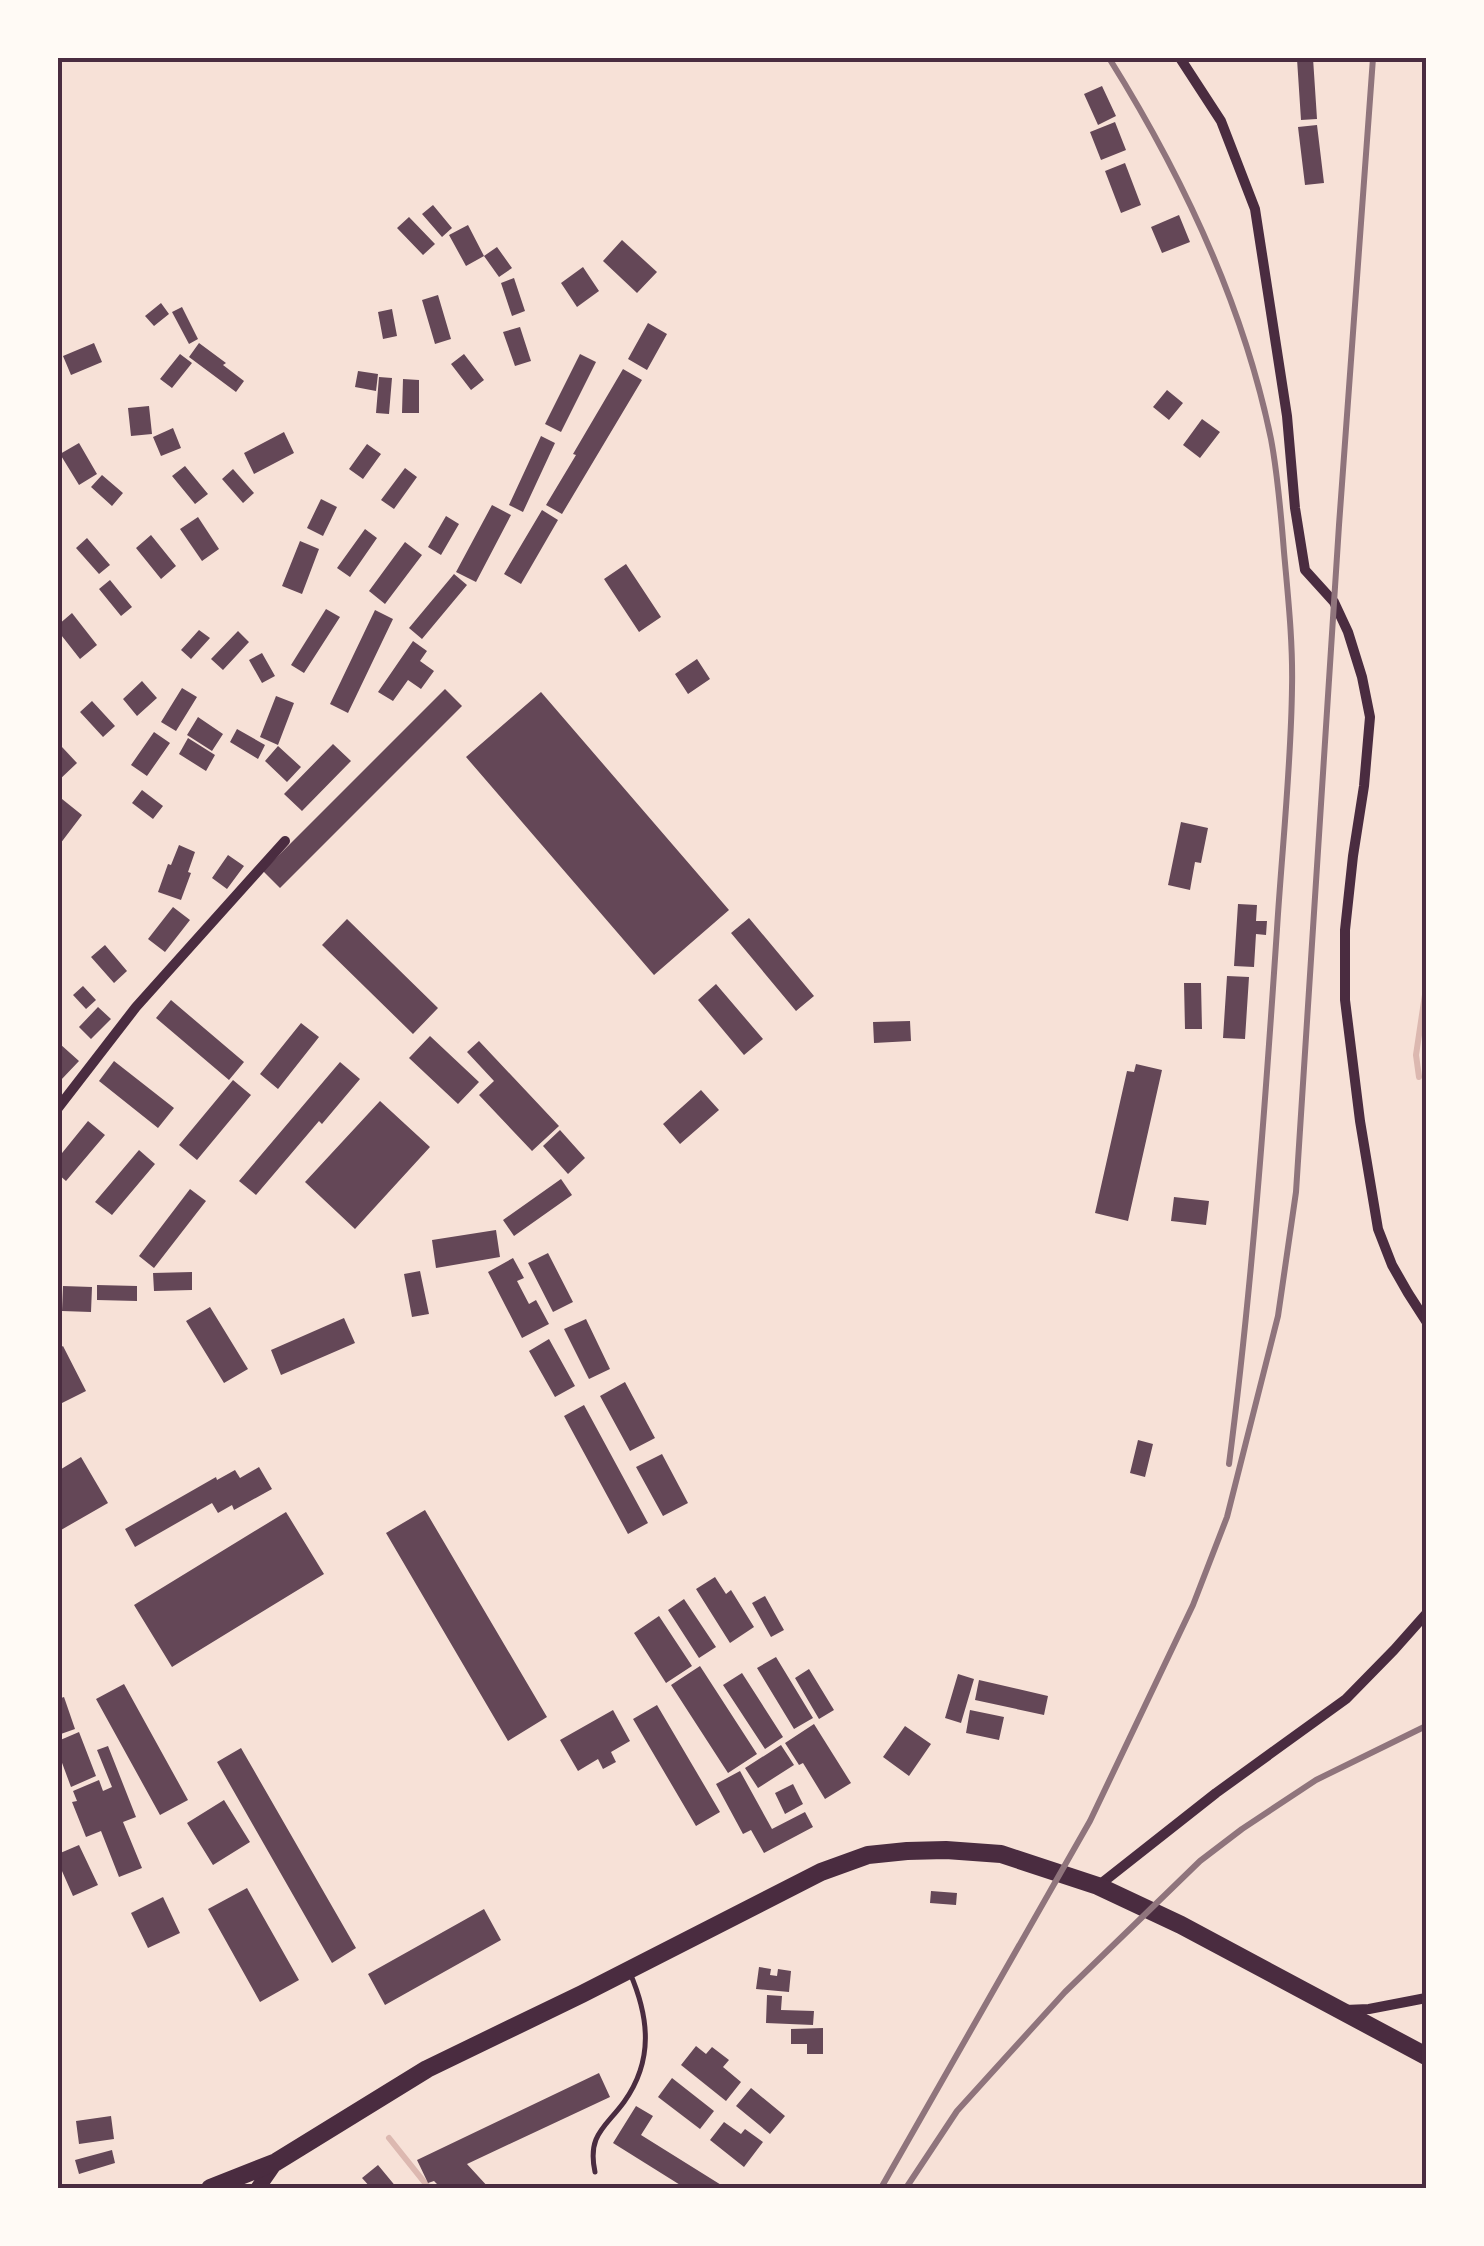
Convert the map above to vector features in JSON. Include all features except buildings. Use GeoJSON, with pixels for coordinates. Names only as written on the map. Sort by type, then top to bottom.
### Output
{"type":"FeatureCollection","features":[{"type":"Feature","properties":{"kind":"main road"},"geometry":{"type":"LineString","coordinates":[[210,2188],[276,2162],[427,2069],[821,1872],[868,1855],[907,1850],[1001,1854],[1098,1886],[1180,1925],[1426,2056]]}},
{"type":"Feature","properties":{"kind":"main road"},"geometry":{"type":"LineString","coordinates":[[258,2188],[276,2162]]}},
{"type":"Feature","properties":{"kind":"street"},"geometry":{"type":"LineString","coordinates":[[1180,58],[1221,121],[1255,209],[1287,416],[1305,570],[1334,602],[1348,632],[1370,717],[1345,930],[1345,1000],[1378,1229],[1392,1264],[1426,1321]]}},
{"type":"Feature","properties":{"kind":"street"},"geometry":{"type":"LineString","coordinates":[[58,1108],[136,1007],[285,841]]}},
{"type":"Feature","properties":{"kind":"street"},"geometry":{"type":"LineString","coordinates":[[1098,1886],[1346,1698],[1426,1614]]}},
{"type":"Feature","properties":{"kind":"street"},"geometry":{"type":"LineString","coordinates":[[1339,2010],[1370,2009],[1426,1998]]}},
{"type":"Feature","properties":{"kind":"lane"},"geometry":{"type":"LineString","coordinates":[[595,2172],[593,2143],[635,2085],[643,2061],[645,2019],[629,1970]]}},
{"type":"Feature","properties":{"kind":"waterway"},"geometry":{"type":"LineString","coordinates":[[1419,1077],[1416,1055],[1426,988]]}},
{"type":"Feature","properties":{"kind":"waterway"},"geometry":{"type":"LineString","coordinates":[[389,2138],[429,2188]]}},
{"type":"Feature","properties":{"kind":"railway"},"geometry":{"type":"LineString","coordinates":[[1109,58],[1185,194],[1244,339],[1273,453],[1289,603],[1292,671],[1288,778],[1257,1197],[1229,1464]]}},
{"type":"Feature","properties":{"kind":"railway"},"geometry":{"type":"LineString","coordinates":[[881,2188],[1090,1821],[1193,1605],[1227,1517],[1278,1316],[1296,1192],[1373,58]]}},
{"type":"Feature","properties":{"kind":"railway"},"geometry":{"type":"LineString","coordinates":[[906,2188],[957,2111],[1065,1992],[1200,1861],[1316,1780],[1426,1726]]}}]}
